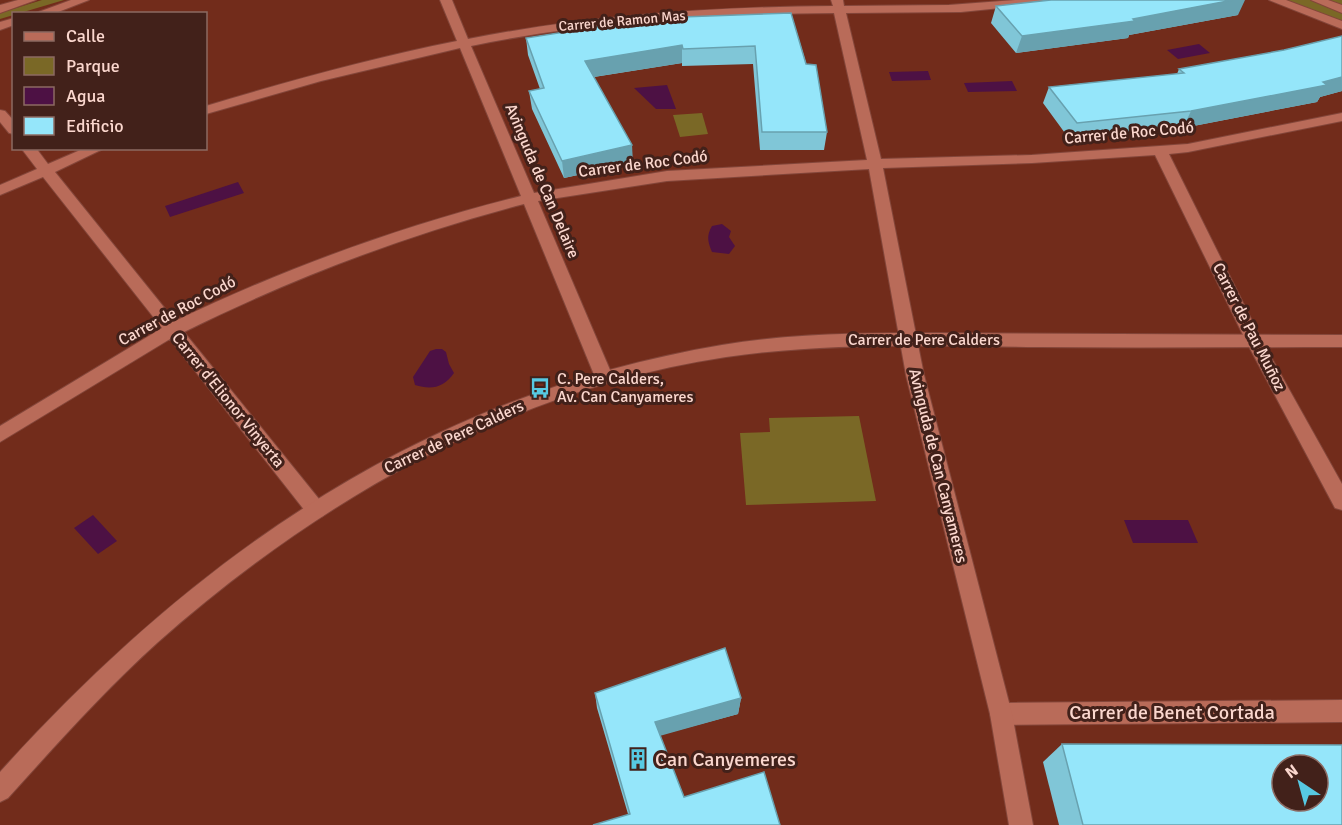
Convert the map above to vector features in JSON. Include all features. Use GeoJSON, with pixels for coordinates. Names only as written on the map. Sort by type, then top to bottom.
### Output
{"type":"FeatureCollection","features":[{"type":"Feature","properties":{"kind":"street"},"geometry":{"type":"LineString","coordinates":[[0,9],[30,0]]}},
{"type":"Feature","properties":{"kind":"street"},"geometry":{"type":"LineString","coordinates":[[45,12],[83,0]]}},
{"type":"Feature","properties":{"kind":"street","name":"Avinguda de Can Delaire"},"geometry":{"type":"LineString","coordinates":[[446,0],[604,377]]}},
{"type":"Feature","properties":{"kind":"street","name":"Carrer de Ramon Mas"},"geometry":{"type":"LineString","coordinates":[[207,110],[301,81],[463,42],[575,23],[838,5],[952,9],[1049,0]]}},
{"type":"Feature","properties":{"kind":"street"},"geometry":{"type":"LineString","coordinates":[[1275,0],[1342,25]]}},
{"type":"Feature","properties":{"kind":"street"},"geometry":{"type":"LineString","coordinates":[[1317,0],[1342,9]]}},
{"type":"Feature","properties":{"kind":"street","name":"Avinguda de Can Canyameres"},"geometry":{"type":"LineString","coordinates":[[838,5],[875,164],[907,339],[1001,714],[1021,825]]}},
{"type":"Feature","properties":{"kind":"street"},"geometry":{"type":"LineString","coordinates":[[0,114],[12,128]]}},
{"type":"Feature","properties":{"kind":"street","name":"Carrer de Roc Codó"},"geometry":{"type":"LineString","coordinates":[[0,435],[172,330],[250,292],[353,251],[455,217],[530,198],[667,177],[875,164],[1032,159],[1188,148],[1342,117]]}},
{"type":"Feature","properties":{"kind":"street","name":"Carrer d'Elionor Vinyerta"},"geometry":{"type":"LineString","coordinates":[[30,150],[316,510]]}},
{"type":"Feature","properties":{"kind":"street"},"geometry":{"type":"LineString","coordinates":[[0,190],[93,150]]}},
{"type":"Feature","properties":{"kind":"street","name":"Carrer de Pau Muñoz"},"geometry":{"type":"LineString","coordinates":[[1160,150],[1254,341],[1342,502]]}},
{"type":"Feature","properties":{"kind":"street","name":"Carrer de Pere Calders"},"geometry":{"type":"LineString","coordinates":[[0,790],[59,724],[149,637],[213,583],[316,510],[414,452],[514,407],[604,377],[680,358],[828,341],[907,339],[1342,341]]}},
{"type":"Feature","properties":{"kind":"street","name":"Carrer de Benet Cortada"},"geometry":{"type":"LineString","coordinates":[[1001,714],[1342,711]]}},
{"type":"Feature","properties":{"kind":"green space"},"geometry":{"type":"Polygon","coordinates":[[[42,0],[64,0],[24,12],[12,12],[12,15],[0,19],[0,13],[42,0]]]}},
{"type":"Feature","properties":{"kind":"green space"},"geometry":{"type":"Polygon","coordinates":[[[1273,0],[1342,0],[1342,26],[1273,0]]]}},
{"type":"Feature","properties":{"kind":"green space"},"geometry":{"type":"Polygon","coordinates":[[[702,113],[708,134],[680,137],[673,115],[702,113]]]}},
{"type":"Feature","properties":{"kind":"green space"},"geometry":{"type":"Polygon","coordinates":[[[859,416],[876,501],[746,505],[740,433],[770,432],[769,418],[859,416]]]}},
{"type":"Feature","properties":{"kind":"water"},"geometry":{"type":"Polygon","coordinates":[[[1199,44],[1210,53],[1178,59],[1167,50],[1199,44]]]}},
{"type":"Feature","properties":{"kind":"water"},"geometry":{"type":"Polygon","coordinates":[[[928,71],[931,80],[892,81],[889,72],[928,71]]]}},
{"type":"Feature","properties":{"kind":"water"},"geometry":{"type":"Polygon","coordinates":[[[1012,81],[1017,91],[968,92],[964,83],[1012,81]]]}},
{"type":"Feature","properties":{"kind":"water"},"geometry":{"type":"Polygon","coordinates":[[[667,85],[676,109],[656,109],[634,88],[667,85]]]}},
{"type":"Feature","properties":{"kind":"water"},"geometry":{"type":"Polygon","coordinates":[[[238,182],[244,193],[170,217],[165,206],[238,182]]]}},
{"type":"Feature","properties":{"kind":"water"},"geometry":{"type":"Polygon","coordinates":[[[722,224],[731,231],[729,237],[735,246],[729,254],[712,252],[709,242],[708,236],[712,226],[722,224]]]}},
{"type":"Feature","properties":{"kind":"water"},"geometry":{"type":"Polygon","coordinates":[[[436,349],[446,352],[454,373],[441,385],[426,387],[415,385],[413,377],[430,351],[436,349]]]}},
{"type":"Feature","properties":{"kind":"water"},"geometry":{"type":"Polygon","coordinates":[[[93,515],[117,541],[98,554],[74,528],[93,515]]]}},
{"type":"Feature","properties":{"kind":"water"},"geometry":{"type":"Polygon","coordinates":[[[1124,520],[1188,520],[1198,543],[1133,543],[1124,520]]]}},
{"type":"Feature","properties":{"kind":"building"},"geometry":{"type":"Polygon","coordinates":[[[1051,0],[1233,0],[1133,19],[1135,21],[1022,36],[996,6],[1051,0]]]}},
{"type":"Feature","properties":{"kind":"building"},"geometry":{"type":"Polygon","coordinates":[[[791,13],[806,64],[816,65],[827,132],[762,132],[755,46],[683,49],[682,45],[585,61],[632,145],[562,161],[529,91],[544,88],[526,38],[654,18],[791,13]]]}},
{"type":"Feature","properties":{"kind":"building"},"geometry":{"type":"Polygon","coordinates":[[[1342,36],[1342,77],[1323,82],[1327,85],[1191,111],[1077,123],[1049,87],[1184,73],[1179,69],[1284,50],[1342,36]]]}},
{"type":"Feature","properties":{"kind":"building","name":"Can Canyemeres"},"geometry":{"type":"Polygon","coordinates":[[[725,648],[741,698],[655,722],[684,797],[764,772],[780,825],[593,825],[630,814],[595,693],[725,648]]]}},
{"type":"Feature","properties":{"kind":"building"},"geometry":{"type":"Polygon","coordinates":[[[1062,744],[1342,745],[1342,825],[1083,825],[1062,744]]]}},
{"type":"Feature","properties":{"kind":"place","name":"C. Pere Calders, Av. Can Canyameres"},"geometry":{"type":"Point","coordinates":[540,388]}},
{"type":"Feature","properties":{"kind":"place","name":"Can Canyemeres"},"geometry":{"type":"Point","coordinates":[638,759]}}]}
